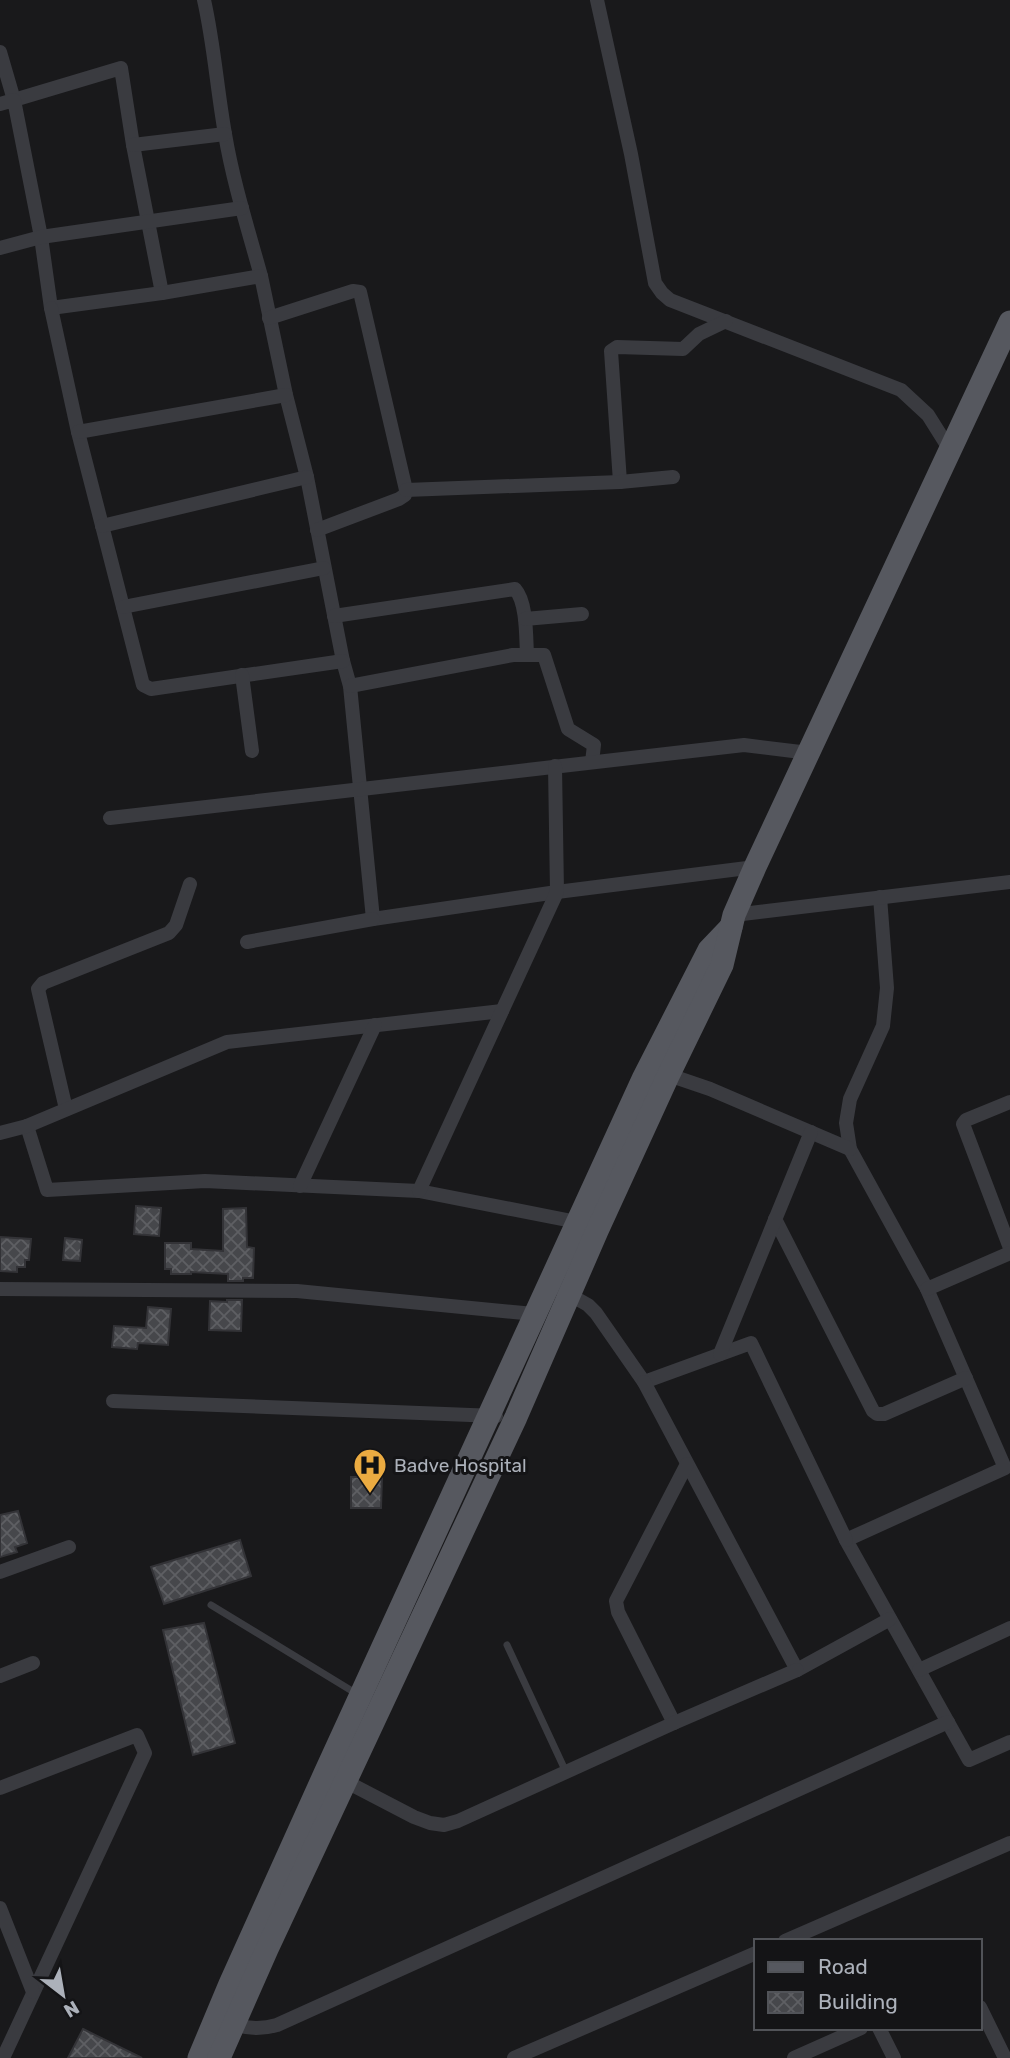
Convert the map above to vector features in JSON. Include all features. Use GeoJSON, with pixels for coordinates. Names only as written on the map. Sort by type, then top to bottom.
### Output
{"type":"FeatureCollection","features":[{"type":"Feature","properties":{"kind":"main road"},"geometry":{"type":"LineString","coordinates":[[199,2058],[225,2021],[336,1776],[516,1417],[709,950],[733,921],[755,867],[1010,322]]}},
{"type":"Feature","properties":{"kind":"main road"},"geometry":{"type":"LineString","coordinates":[[336,1776],[360,1696],[534,1314],[577,1222],[658,1071]]}},
{"type":"Feature","properties":{"kind":"main road"},"geometry":{"type":"LineString","coordinates":[[219,2058],[225,2021]]}},
{"type":"Feature","properties":{"kind":"street"},"geometry":{"type":"LineString","coordinates":[[204,0],[225,134],[307,477],[343,662],[351,686],[373,919]]}},
{"type":"Feature","properties":{"kind":"street"},"geometry":{"type":"LineString","coordinates":[[597,0],[631,154],[655,283],[662,293],[670,300],[901,390],[928,415],[950,450]]}},
{"type":"Feature","properties":{"kind":"street"},"geometry":{"type":"LineString","coordinates":[[0,52],[7,102],[41,237],[51,308],[78,432],[140,680],[146,688],[343,662]]}},
{"type":"Feature","properties":{"kind":"street"},"geometry":{"type":"LineString","coordinates":[[7,102],[121,68],[162,293]]}},
{"type":"Feature","properties":{"kind":"street"},"geometry":{"type":"LineString","coordinates":[[133,145],[225,134]]}},
{"type":"Feature","properties":{"kind":"street"},"geometry":{"type":"LineString","coordinates":[[0,248],[41,237],[242,208]]}},
{"type":"Feature","properties":{"kind":"street"},"geometry":{"type":"LineString","coordinates":[[51,308],[261,276]]}},
{"type":"Feature","properties":{"kind":"street"},"geometry":{"type":"LineString","coordinates":[[269,318],[353,291],[360,292],[406,491],[399,499],[317,530]]}},
{"type":"Feature","properties":{"kind":"street"},"geometry":{"type":"LineString","coordinates":[[620,482],[611,351],[617,347],[683,349],[699,334],[726,321]]}},
{"type":"Feature","properties":{"kind":"street"},"geometry":{"type":"LineString","coordinates":[[78,432],[286,396]]}},
{"type":"Feature","properties":{"kind":"street"},"geometry":{"type":"LineString","coordinates":[[102,526],[307,477]]}},
{"type":"Feature","properties":{"kind":"street"},"geometry":{"type":"LineString","coordinates":[[406,491],[620,482],[673,477]]}},
{"type":"Feature","properties":{"kind":"street"},"geometry":{"type":"LineString","coordinates":[[123,607],[324,568]]}},
{"type":"Feature","properties":{"kind":"street"},"geometry":{"type":"LineString","coordinates":[[334,616],[511,588],[519,594],[525,619],[527,655]]}},
{"type":"Feature","properties":{"kind":"street"},"geometry":{"type":"LineString","coordinates":[[525,619],[582,614]]}},
{"type":"Feature","properties":{"kind":"street"},"geometry":{"type":"LineString","coordinates":[[351,686],[513,655],[544,655],[568,729],[594,745],[592,762]]}},
{"type":"Feature","properties":{"kind":"street"},"geometry":{"type":"LineString","coordinates":[[242,675],[252,751]]}},
{"type":"Feature","properties":{"kind":"street"},"geometry":{"type":"LineString","coordinates":[[110,818],[744,746],[808,754]]}},
{"type":"Feature","properties":{"kind":"street"},"geometry":{"type":"LineString","coordinates":[[419,1191],[557,892],[555,766]]}},
{"type":"Feature","properties":{"kind":"street"},"geometry":{"type":"LineString","coordinates":[[247,942],[373,919],[755,867]]}},
{"type":"Feature","properties":{"kind":"street"},"geometry":{"type":"LineString","coordinates":[[733,921],[880,897],[1010,881]]}},
{"type":"Feature","properties":{"kind":"street"},"geometry":{"type":"LineString","coordinates":[[66,1109],[38,989],[43,983],[169,933],[176,925],[190,884]]}},
{"type":"Feature","properties":{"kind":"street"},"geometry":{"type":"LineString","coordinates":[[846,1540],[1008,1471],[927,1289],[850,1149],[846,1123],[850,1099],[883,1026],[887,988],[880,897]]}},
{"type":"Feature","properties":{"kind":"street"},"geometry":{"type":"LineString","coordinates":[[0,1133],[27,1126],[227,1042],[502,1011]]}},
{"type":"Feature","properties":{"kind":"street"},"geometry":{"type":"LineString","coordinates":[[300,1185],[375,1025]]}},
{"type":"Feature","properties":{"kind":"street"},"geometry":{"type":"LineString","coordinates":[[658,1071],[710,1088],[850,1149]]}},
{"type":"Feature","properties":{"kind":"street"},"geometry":{"type":"LineString","coordinates":[[927,1289],[1010,1251],[963,1124],[966,1120],[1010,1102]]}},
{"type":"Feature","properties":{"kind":"street"},"geometry":{"type":"LineString","coordinates":[[27,1126],[47,1190],[205,1181],[419,1191],[577,1222]]}},
{"type":"Feature","properties":{"kind":"street"},"geometry":{"type":"LineString","coordinates":[[720,1354],[811,1132]]}},
{"type":"Feature","properties":{"kind":"street"},"geometry":{"type":"LineString","coordinates":[[775,1219],[873,1411],[884,1414],[966,1378]]}},
{"type":"Feature","properties":{"kind":"street"},"geometry":{"type":"LineString","coordinates":[[548,1284],[588,1304],[597,1313],[643,1382],[797,1670]]}},
{"type":"Feature","properties":{"kind":"street"},"geometry":{"type":"LineString","coordinates":[[0,1289],[297,1291],[534,1314]]}},
{"type":"Feature","properties":{"kind":"street"},"geometry":{"type":"LineString","coordinates":[[643,1382],[751,1343],[846,1540],[969,1760],[1010,1742]]}},
{"type":"Feature","properties":{"kind":"street"},"geometry":{"type":"LineString","coordinates":[[113,1401],[516,1417]]}},
{"type":"Feature","properties":{"kind":"street"},"geometry":{"type":"LineString","coordinates":[[674,1723],[618,1612],[616,1601],[687,1464]]}},
{"type":"Feature","properties":{"kind":"street"},"geometry":{"type":"LineString","coordinates":[[0,1572],[69,1547]]}},
{"type":"Feature","properties":{"kind":"street"},"geometry":{"type":"LineString","coordinates":[[336,1776],[414,1817],[443,1825],[458,1821],[797,1670],[890,1619]]}},
{"type":"Feature","properties":{"kind":"street"},"geometry":{"type":"LineString","coordinates":[[919,1670],[1010,1628]]}},
{"type":"Feature","properties":{"kind":"street"},"geometry":{"type":"LineString","coordinates":[[0,1676],[33,1663]]}},
{"type":"Feature","properties":{"kind":"street"},"geometry":{"type":"LineString","coordinates":[[225,2021],[250,2029],[277,2025],[948,1722]]}},
{"type":"Feature","properties":{"kind":"street"},"geometry":{"type":"LineString","coordinates":[[0,1788],[137,1735],[145,1753],[3,2058]]}},
{"type":"Feature","properties":{"kind":"street"},"geometry":{"type":"LineString","coordinates":[[790,1939],[1010,1843]]}},
{"type":"Feature","properties":{"kind":"street"},"geometry":{"type":"LineString","coordinates":[[0,1908],[33,1992]]}},
{"type":"Feature","properties":{"kind":"street"},"geometry":{"type":"LineString","coordinates":[[514,2058],[754,1954]]}},
{"type":"Feature","properties":{"kind":"street"},"geometry":{"type":"LineString","coordinates":[[982,2011],[1005,2058]]}},
{"type":"Feature","properties":{"kind":"street"},"geometry":{"type":"LineString","coordinates":[[793,2058],[856,2030]]}},
{"type":"Feature","properties":{"kind":"street"},"geometry":{"type":"LineString","coordinates":[[880,2030],[894,2058]]}},
{"type":"Feature","properties":{"kind":"lane"},"geometry":{"type":"LineString","coordinates":[[211,1605],[360,1696]]}},
{"type":"Feature","properties":{"kind":"lane"},"geometry":{"type":"LineString","coordinates":[[507,1645],[566,1772]]}},
{"type":"Feature","properties":{"kind":"building"},"geometry":{"type":"Polygon","coordinates":[[[136,1206],[161,1208],[159,1236],[134,1234],[136,1206]]]}},
{"type":"Feature","properties":{"kind":"building"},"geometry":{"type":"Polygon","coordinates":[[[246,1208],[247,1247],[254,1248],[253,1278],[228,1281],[228,1274],[171,1274],[171,1269],[165,1269],[165,1243],[191,1243],[191,1249],[223,1251],[223,1209],[246,1208]]]}},
{"type":"Feature","properties":{"kind":"building"},"geometry":{"type":"Polygon","coordinates":[[[0,1237],[31,1239],[29,1260],[25,1260],[25,1267],[17,1267],[17,1272],[0,1271],[0,1237]]]}},
{"type":"Feature","properties":{"kind":"building"},"geometry":{"type":"Polygon","coordinates":[[[65,1238],[82,1240],[80,1261],[63,1260],[65,1238]]]}},
{"type":"Feature","properties":{"kind":"building"},"geometry":{"type":"Polygon","coordinates":[[[242,1300],[241,1331],[209,1330],[210,1301],[242,1300]]]}},
{"type":"Feature","properties":{"kind":"building"},"geometry":{"type":"Polygon","coordinates":[[[148,1307],[171,1309],[168,1345],[138,1343],[137,1349],[112,1347],[114,1326],[146,1328],[148,1307]]]}},
{"type":"Feature","properties":{"kind":"building"},"geometry":{"type":"Polygon","coordinates":[[[351,1477],[382,1477],[381,1508],[351,1508],[351,1477]]]}},
{"type":"Feature","properties":{"kind":"building"},"geometry":{"type":"Polygon","coordinates":[[[18,1511],[27,1543],[15,1547],[17,1552],[0,1557],[0,1515],[18,1511]]]}},
{"type":"Feature","properties":{"kind":"building"},"geometry":{"type":"Polygon","coordinates":[[[240,1540],[251,1576],[164,1604],[151,1567],[240,1540]]]}},
{"type":"Feature","properties":{"kind":"building"},"geometry":{"type":"Polygon","coordinates":[[[204,1623],[235,1743],[193,1755],[163,1630],[204,1623]]]}},
{"type":"Feature","properties":{"kind":"building"},"geometry":{"type":"Polygon","coordinates":[[[83,2029],[142,2058],[68,2058],[83,2029]]]}},
{"type":"Feature","properties":{"kind":"place","name":"Badve Hospital"},"geometry":{"type":"Point","coordinates":[370,1495]}}]}
